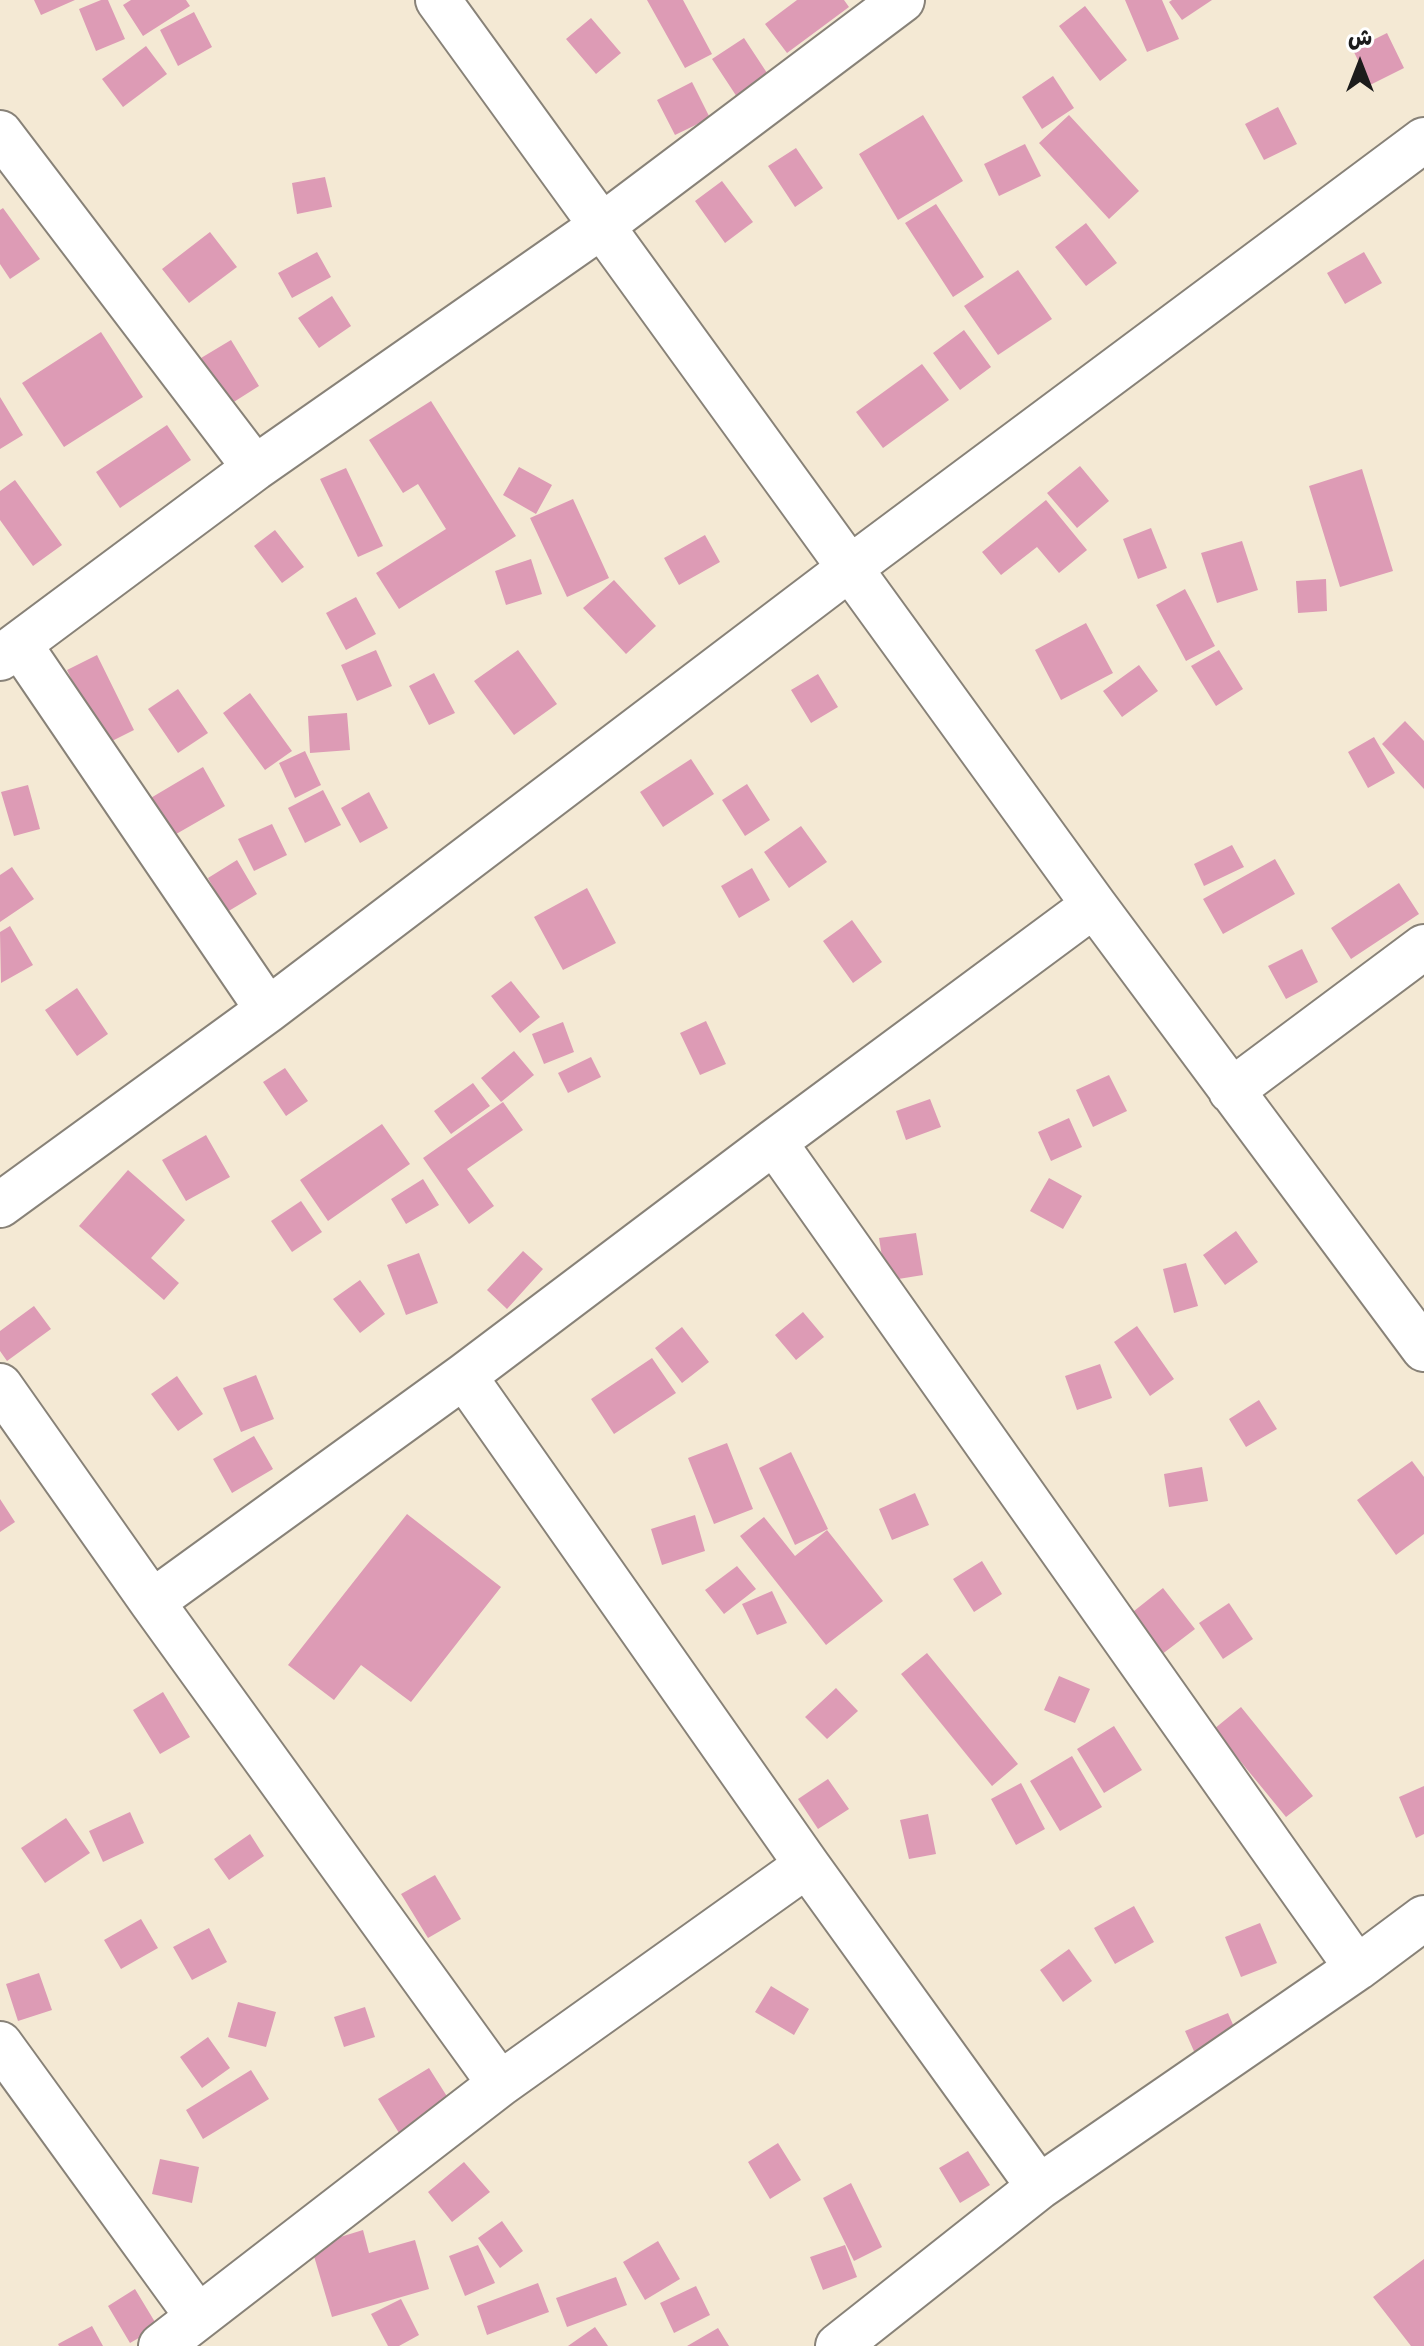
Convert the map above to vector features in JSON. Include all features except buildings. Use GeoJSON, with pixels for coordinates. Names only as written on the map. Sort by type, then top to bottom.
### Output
{"type":"FeatureCollection","features":[{"type":"Feature","properties":{"kind":"street"},"geometry":{"type":"LineString","coordinates":[[438,0],[1094,905],[1424,1349]]}},
{"type":"Feature","properties":{"kind":"street"},"geometry":{"type":"LineString","coordinates":[[268,1010],[10,651],[255,468],[603,225],[902,0]]}},
{"type":"Feature","properties":{"kind":"street"},"geometry":{"type":"LineString","coordinates":[[0,1205],[268,1010],[850,568],[1424,140]]}},
{"type":"Feature","properties":{"kind":"street"},"geometry":{"type":"LineString","coordinates":[[4,146],[255,468]]}},
{"type":"Feature","properties":{"kind":"street"},"geometry":{"type":"LineString","coordinates":[[152,1602],[464,1376],[1094,905]]}},
{"type":"Feature","properties":{"kind":"street"},"geometry":{"type":"LineString","coordinates":[[1231,1091],[1424,947]]}},
{"type":"Feature","properties":{"kind":"street"},"geometry":{"type":"LineString","coordinates":[[774,1142],[1357,1968]]}},
{"type":"Feature","properties":{"kind":"street"},"geometry":{"type":"LineString","coordinates":[[464,1376],[807,1865],[1039,2187]]}},
{"type":"Feature","properties":{"kind":"street"},"geometry":{"type":"LineString","coordinates":[[0,1386],[500,2084]]}},
{"type":"Feature","properties":{"kind":"street"},"geometry":{"type":"LineString","coordinates":[[161,2346],[500,2084],[807,1865]]}},
{"type":"Feature","properties":{"kind":"street"},"geometry":{"type":"LineString","coordinates":[[838,2346],[1039,2187],[1357,1968],[1424,1918]]}},
{"type":"Feature","properties":{"kind":"street"},"geometry":{"type":"LineString","coordinates":[[0,2044],[198,2317]]}}]}
